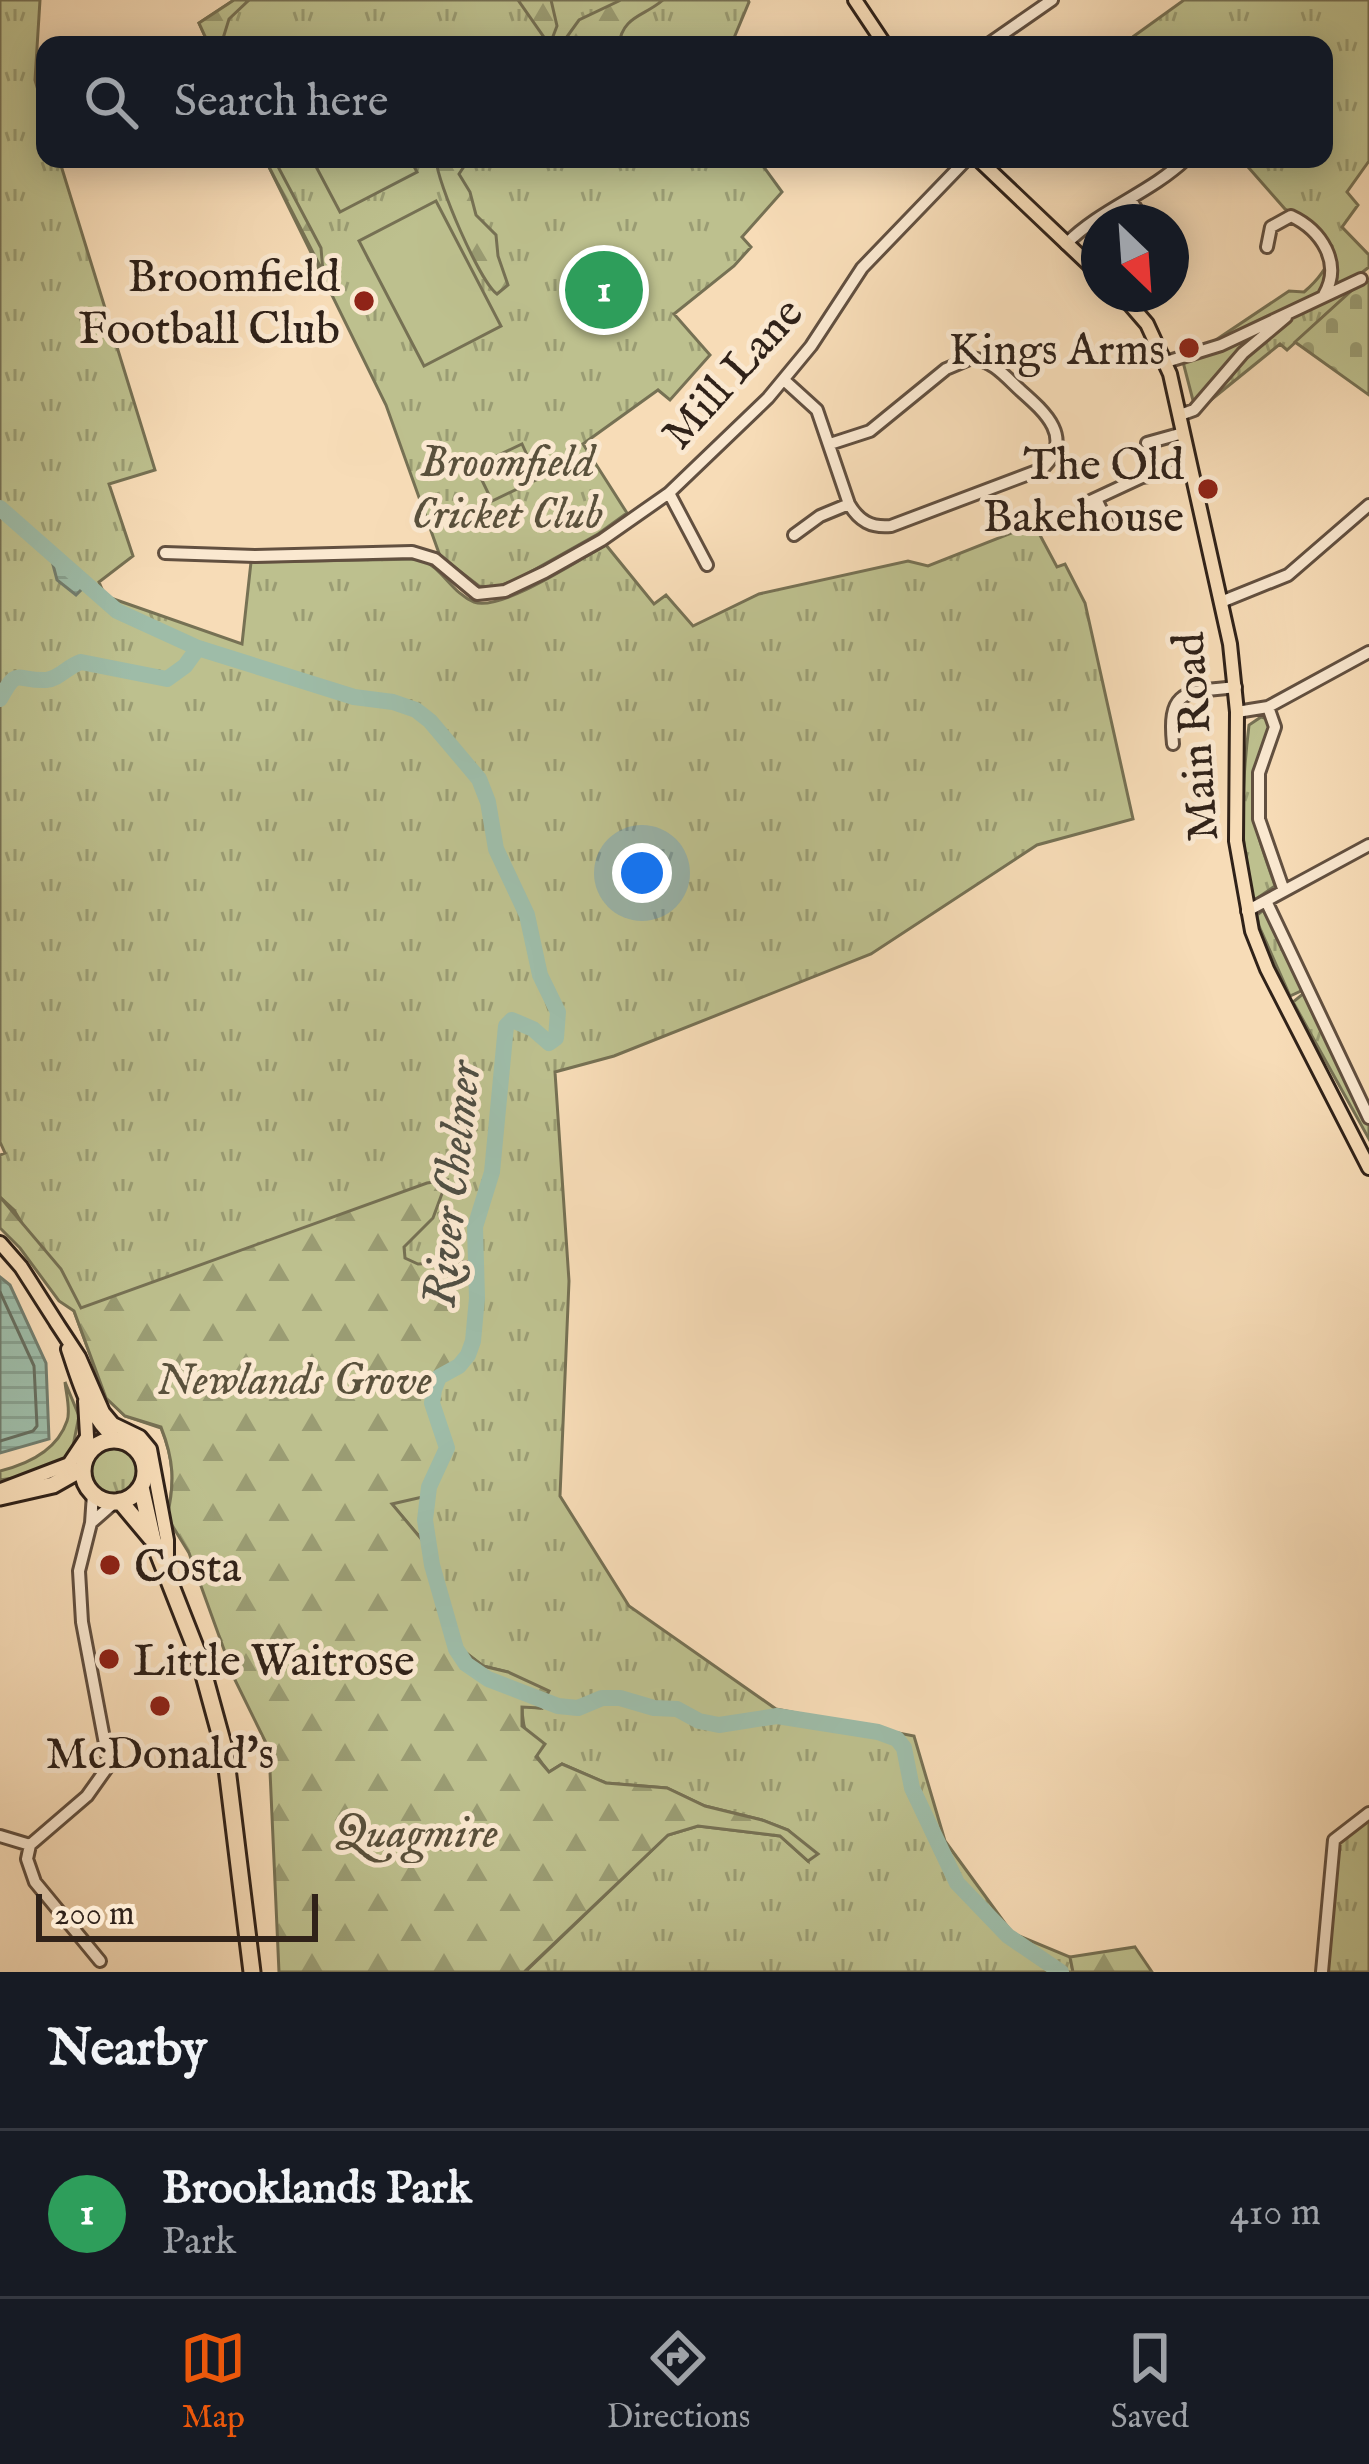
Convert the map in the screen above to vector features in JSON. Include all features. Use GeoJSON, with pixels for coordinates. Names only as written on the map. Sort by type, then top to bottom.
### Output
{"type":"FeatureCollection","features":[{"type":"Feature","properties":{"kind":"highway"},"geometry":{"type":"LineString","coordinates":[[53,1485],[100,1443],[116,1440],[140,1454],[145,1469],[141,1486],[153,1540],[199,1657],[225,1752],[252,1972]]}},
{"type":"Feature","properties":{"kind":"highway"},"geometry":{"type":"LineString","coordinates":[[86,1453],[90,1491]]}},
{"type":"Feature","properties":{"kind":"highway"},"geometry":{"type":"LineString","coordinates":[[0,1494],[53,1485],[90,1491],[118,1502],[153,1540]]}},
{"type":"Feature","properties":{"kind":"highway"},"geometry":{"type":"LineString","coordinates":[[118,1502],[141,1486]]}},
{"type":"Feature","properties":{"kind":"main road"},"geometry":{"type":"LineString","coordinates":[[854,0],[879,36]]}},
{"type":"Feature","properties":{"kind":"main road"},"geometry":{"type":"LineString","coordinates":[[988,168],[1081,258]]}},
{"type":"Feature","properties":{"kind":"main road","name":"Main Road"},"geometry":{"type":"LineString","coordinates":[[1137,312],[1166,362],[1221,602],[1236,687],[1236,841],[1247,910],[1267,969],[1369,1168]]}},
{"type":"Feature","properties":{"kind":"main road"},"geometry":{"type":"LineString","coordinates":[[0,1243],[80,1358],[103,1412],[150,1449],[167,1540],[167,1572]]}},
{"type":"Feature","properties":{"kind":"main road"},"geometry":{"type":"LineString","coordinates":[[56,1322],[86,1400],[116,1440]]}},
{"type":"Feature","properties":{"kind":"main road"},"geometry":{"type":"LineString","coordinates":[[0,1494],[86,1453],[86,1400]]}},
{"type":"Feature","properties":{"kind":"street"},"geometry":{"type":"LineString","coordinates":[[1000,36],[1052,0]]}},
{"type":"Feature","properties":{"kind":"street","name":"Mill Lane"},"geometry":{"type":"LineString","coordinates":[[165,553],[412,552],[435,559],[477,594],[496,594],[575,556],[669,493],[719,448],[784,380],[862,268],[959,168]]}},
{"type":"Feature","properties":{"kind":"street"},"geometry":{"type":"LineString","coordinates":[[1066,244],[1095,218],[1131,200],[1171,168]]}},
{"type":"Feature","properties":{"kind":"street"},"geometry":{"type":"LineString","coordinates":[[1131,200],[1133,204]]}},
{"type":"Feature","properties":{"kind":"street"},"geometry":{"type":"LineString","coordinates":[[1267,247],[1271,227],[1281,219],[1291,216],[1308,225],[1323,239],[1328,252],[1330,284],[1323,298]]}},
{"type":"Feature","properties":{"kind":"street"},"geometry":{"type":"LineString","coordinates":[[1210,349],[1360,279]]}},
{"type":"Feature","properties":{"kind":"street"},"geometry":{"type":"LineString","coordinates":[[1180,415],[1194,410],[1243,353],[1289,313]]}},
{"type":"Feature","properties":{"kind":"street"},"geometry":{"type":"LineString","coordinates":[[1166,362],[1239,344],[1243,353]]}},
{"type":"Feature","properties":{"kind":"street"},"geometry":{"type":"LineString","coordinates":[[784,380],[817,410],[849,504],[871,525],[891,526],[1042,469],[1057,446],[1055,428],[1044,412],[993,364],[972,358],[946,368],[870,431],[830,444]]}},
{"type":"Feature","properties":{"kind":"street"},"geometry":{"type":"LineString","coordinates":[[1147,443],[1183,433]]}},
{"type":"Feature","properties":{"kind":"street"},"geometry":{"type":"LineString","coordinates":[[1108,524],[1090,501],[1142,477],[1190,470]]}},
{"type":"Feature","properties":{"kind":"street"},"geometry":{"type":"LineString","coordinates":[[669,493],[707,565]]}},
{"type":"Feature","properties":{"kind":"street"},"geometry":{"type":"LineString","coordinates":[[794,535],[820,516],[849,504]]}},
{"type":"Feature","properties":{"kind":"street"},"geometry":{"type":"LineString","coordinates":[[1221,602],[1288,575],[1369,505]]}},
{"type":"Feature","properties":{"kind":"street"},"geometry":{"type":"LineString","coordinates":[[1237,712],[1268,707],[1369,652]]}},
{"type":"Feature","properties":{"kind":"street"},"geometry":{"type":"LineString","coordinates":[[1172,745],[1172,708],[1181,696],[1236,687]]}},
{"type":"Feature","properties":{"kind":"street","name":"Main Road"},"geometry":{"type":"LineString","coordinates":[[1268,707],[1275,727],[1259,773],[1259,819],[1284,891]]}},
{"type":"Feature","properties":{"kind":"street"},"geometry":{"type":"LineString","coordinates":[[1247,910],[1369,845]]}},
{"type":"Feature","properties":{"kind":"street"},"geometry":{"type":"LineString","coordinates":[[1266,901],[1369,1118]]}},
{"type":"Feature","properties":{"kind":"street"},"geometry":{"type":"LineString","coordinates":[[90,1491],[91,1523],[79,1571],[82,1622],[109,1765],[87,1796],[30,1845],[27,1859],[35,1882],[100,1960]]}},
{"type":"Feature","properties":{"kind":"street"},"geometry":{"type":"LineString","coordinates":[[91,1523],[118,1502]]}},
{"type":"Feature","properties":{"kind":"street"},"geometry":{"type":"LineString","coordinates":[[1322,1972],[1334,1840],[1369,1813]]}},
{"type":"Feature","properties":{"kind":"street"},"geometry":{"type":"LineString","coordinates":[[0,1836],[30,1845]]}},
{"type":"Feature","properties":{"kind":"green space","name":"Newlands Grove"},"geometry":{"type":"Polygon","coordinates":[[[0,0],[40,0],[36,168],[62,168],[155,470],[109,484],[133,556],[99,582],[105,596],[242,644],[251,562],[421,559],[467,598],[486,603],[521,592],[606,545],[654,604],[666,595],[693,626],[759,594],[908,561],[928,566],[1034,524],[1057,567],[1065,564],[1085,603],[1133,819],[1037,845],[871,954],[614,1056],[555,1072],[569,1281],[560,1496],[629,1606],[776,1709],[914,1736],[945,1841],[1012,1933],[1070,1957],[1073,1972],[525,1972],[668,1835],[698,1826],[780,1836],[808,1861],[807,1848],[788,1830],[705,1806],[667,1788],[606,1783],[562,1764],[549,1772],[529,1742],[522,1716],[522,1706],[540,1708],[508,1672],[483,1666],[457,1646],[433,1553],[391,1503],[167,1517],[172,1472],[161,1428],[125,1416],[106,1398],[74,1311],[14,1210],[0,1197],[0,1155],[5,1153],[0,1142],[0,0]]]}},
{"type":"Feature","properties":{"kind":"green space"},"geometry":{"type":"Polygon","coordinates":[[[234,0],[749,2],[735,36],[205,36],[199,23],[234,0]]]}},
{"type":"Feature","properties":{"kind":"green space"},"geometry":{"type":"Polygon","coordinates":[[[234,0],[249,0],[229,19],[224,36],[205,36],[199,23],[234,0]]]}},
{"type":"Feature","properties":{"kind":"green space"},"geometry":{"type":"Polygon","coordinates":[[[518,0],[551,0],[557,26],[553,36],[543,36],[518,0]]]}},
{"type":"Feature","properties":{"kind":"green space"},"geometry":{"type":"Polygon","coordinates":[[[621,0],[663,0],[629,22],[621,36],[567,36],[579,20],[621,0]]]}},
{"type":"Feature","properties":{"kind":"green space"},"geometry":{"type":"Polygon","coordinates":[[[1184,0],[1369,0],[1369,161],[1347,192],[1358,205],[1342,227],[1369,255],[1369,267],[1355,278],[1360,283],[1287,350],[1280,344],[1196,412],[1183,362],[1289,291],[1304,292],[1329,260],[1332,246],[1307,220],[1285,209],[1249,168],[1333,168],[1333,36],[1134,36],[1184,0]]]}},
{"type":"Feature","properties":{"kind":"green space","name":"Broomfield Cricket Club"},"geometry":{"type":"Polygon","coordinates":[[[269,168],[765,168],[782,192],[742,237],[751,247],[674,314],[710,355],[670,400],[658,390],[583,444],[627,513],[516,580],[493,588],[479,586],[440,556],[386,405],[269,168]]]}},
{"type":"Feature","properties":{"kind":"green space"},"geometry":{"type":"Polygon","coordinates":[[[270,168],[279,168],[321,248],[323,272],[270,168]]]}},
{"type":"Feature","properties":{"kind":"green space"},"geometry":{"type":"Polygon","coordinates":[[[317,168],[415,168],[417,172],[340,212],[317,168]]]}},
{"type":"Feature","properties":{"kind":"green space"},"geometry":{"type":"Polygon","coordinates":[[[438,168],[463,168],[459,174],[476,215],[496,235],[508,285],[497,294],[480,271],[438,168]]]}},
{"type":"Feature","properties":{"kind":"green space"},"geometry":{"type":"Polygon","coordinates":[[[436,201],[501,326],[424,366],[359,241],[436,201]]]}},
{"type":"Feature","properties":{"kind":"green space"},"geometry":{"type":"Polygon","coordinates":[[[1369,282],[1369,395],[1295,342],[1360,283],[1369,282]]]}},
{"type":"Feature","properties":{"kind":"green space","name":"Broomfield Cricket Club"},"geometry":{"type":"Polygon","coordinates":[[[522,444],[538,479],[492,501],[475,466],[522,444]]]}},
{"type":"Feature","properties":{"kind":"green space"},"geometry":{"type":"Polygon","coordinates":[[[1261,717],[1268,719],[1268,735],[1255,784],[1254,811],[1275,886],[1251,899],[1243,790],[1249,725],[1261,717]]]}},
{"type":"Feature","properties":{"kind":"green space"},"geometry":{"type":"Polygon","coordinates":[[[1265,909],[1303,990],[1290,996],[1259,926],[1257,915],[1265,909]]]}},
{"type":"Feature","properties":{"kind":"green space"},"geometry":{"type":"Polygon","coordinates":[[[1304,993],[1369,1124],[1369,1139],[1293,1002],[1304,993]]]}},
{"type":"Feature","properties":{"kind":"green space"},"geometry":{"type":"Polygon","coordinates":[[[447,1180],[433,1218],[404,1247],[405,1258],[418,1264],[476,1261],[476,1333],[466,1359],[435,1384],[434,1412],[447,1448],[427,1496],[392,1504],[433,1553],[457,1646],[483,1666],[549,1691],[540,1708],[522,1707],[522,1726],[545,1744],[536,1757],[549,1772],[562,1764],[606,1783],[667,1788],[705,1806],[788,1830],[818,1854],[808,1861],[780,1836],[698,1826],[668,1835],[524,1972],[279,1972],[269,1749],[235,1680],[189,1553],[167,1517],[172,1472],[161,1427],[125,1416],[106,1398],[74,1311],[59,1301],[0,1228],[0,1197],[61,1269],[81,1308],[427,1183],[447,1180]]]}},
{"type":"Feature","properties":{"kind":"green space"},"geometry":{"type":"Polygon","coordinates":[[[65,1382],[79,1416],[71,1456],[32,1475],[0,1480],[0,1471],[40,1455],[62,1431],[69,1412],[65,1382]]]}},
{"type":"Feature","properties":{"kind":"green space"},"geometry":{"type":"Polygon","coordinates":[[[114,1445],[132,1452],[139,1470],[132,1488],[114,1495],[96,1488],[89,1470],[96,1452],[114,1445]]]}},
{"type":"Feature","properties":{"kind":"green space"},"geometry":{"type":"Polygon","coordinates":[[[1369,1820],[1369,1972],[1326,1972],[1337,1846],[1369,1820]]]}},
{"type":"Feature","properties":{"kind":"green space"},"geometry":{"type":"Polygon","coordinates":[[[1135,1947],[1152,1972],[1073,1972],[1070,1957],[1135,1947]]]}},
{"type":"Feature","properties":{"kind":"water"},"geometry":{"type":"Polygon","coordinates":[[[57,553],[90,581],[76,595],[57,580],[52,561],[57,553]]]}},
{"type":"Feature","properties":{"kind":"water"},"geometry":{"type":"Polygon","coordinates":[[[0,1277],[10,1285],[46,1363],[49,1439],[0,1453],[0,1277]]]}},
{"type":"Feature","properties":{"kind":"waterway","name":"River Chelmer"},"geometry":{"type":"LineString","coordinates":[[0,508],[117,611],[198,648],[354,697],[416,710],[479,779],[496,849],[527,915],[540,975],[558,1012],[556,1038],[549,1043],[512,1020],[506,1026],[492,1172],[475,1227],[473,1341],[459,1366],[439,1377],[432,1403],[447,1448],[429,1487],[425,1520],[432,1565],[456,1649],[466,1664],[488,1679],[558,1706],[578,1708],[602,1698],[620,1698],[677,1709],[719,1725],[777,1716],[897,1739],[904,1748],[912,1788],[957,1883],[1008,1936],[1061,1972]]}},
{"type":"Feature","properties":{"kind":"waterway","name":"River Chelmer"},"geometry":{"type":"LineString","coordinates":[[0,699],[14,679],[51,679],[81,662],[167,679],[198,648]]}},
{"type":"Feature","properties":{"kind":"place","name":"Brooklands Park"},"geometry":{"type":"Point","coordinates":[604,290]}},
{"type":"Feature","properties":{"kind":"place","name":"Broomfield Football Club"},"geometry":{"type":"Point","coordinates":[364,301]}},
{"type":"Feature","properties":{"kind":"place","name":"Kings Arms"},"geometry":{"type":"Point","coordinates":[1189,348]}},
{"type":"Feature","properties":{"kind":"place","name":"The Old Bakehouse"},"geometry":{"type":"Point","coordinates":[1208,489]}},
{"type":"Feature","properties":{"kind":"place","name":"Costa"},"geometry":{"type":"Point","coordinates":[110,1565]}},
{"type":"Feature","properties":{"kind":"place","name":"Little Waitrose"},"geometry":{"type":"Point","coordinates":[109,1659]}},
{"type":"Feature","properties":{"kind":"place","name":"McDonald's"},"geometry":{"type":"Point","coordinates":[160,1706]}},
{"type":"Feature","properties":{"kind":"park label","name":"Quagmire"},"geometry":{"type":"Point","coordinates":[416,1831]}}]}
